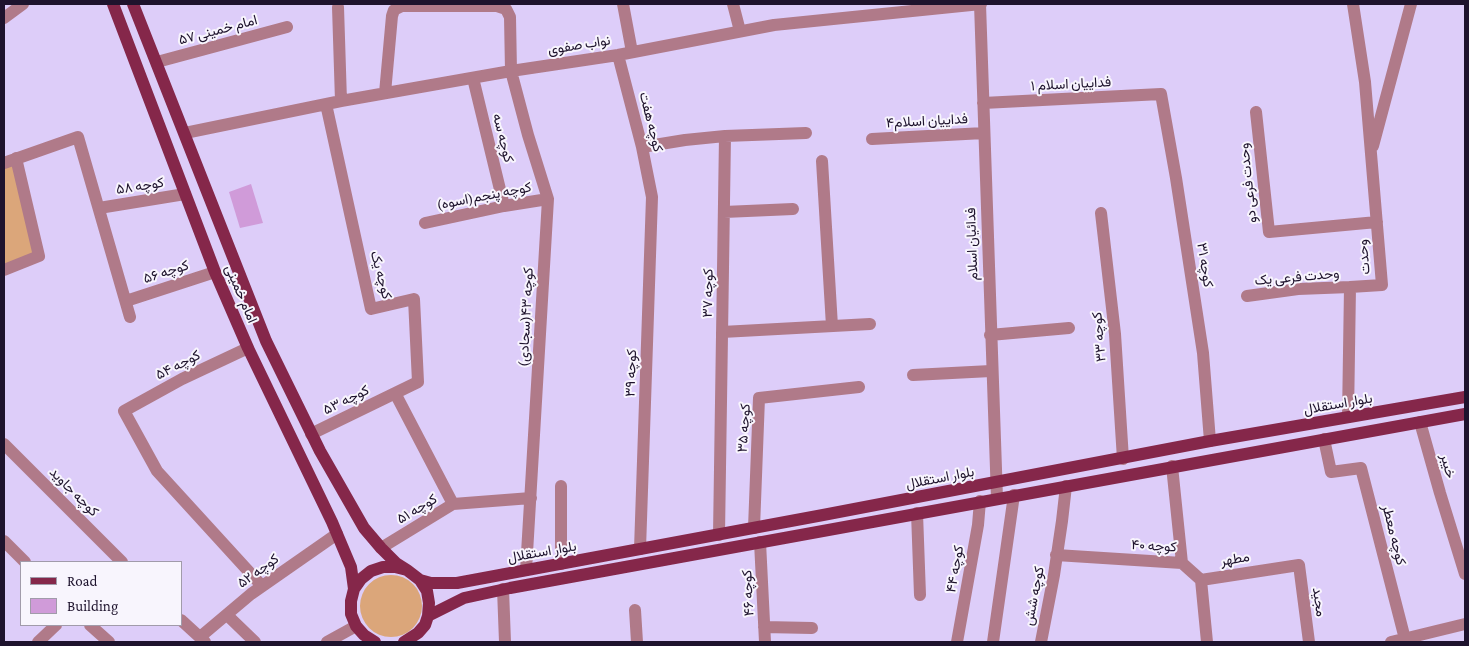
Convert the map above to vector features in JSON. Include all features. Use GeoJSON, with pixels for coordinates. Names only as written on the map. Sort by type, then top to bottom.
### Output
{"type":"FeatureCollection","features":[{"type":"Feature","properties":{"kind":"main road","name":"امام خمینی"},"geometry":{"type":"LineString","coordinates":[[112,4],[215,272],[248,348],[351,567],[354,589],[351,601],[351,614],[356,626]]}},
{"type":"Feature","properties":{"kind":"main road","name":"امام خمینی"},"geometry":{"type":"LineString","coordinates":[[133,4],[266,341],[311,434],[364,528],[396,563],[420,580]]}},
{"type":"Feature","properties":{"kind":"main road","name":"بلوار استقلال"},"geometry":{"type":"LineString","coordinates":[[420,580],[431,583],[457,583],[1123,459],[1210,441],[1465,397]]}},
{"type":"Feature","properties":{"kind":"main road"},"geometry":{"type":"LineString","coordinates":[[428,616],[464,598],[503,589],[1465,414]]}},
{"type":"Feature","properties":{"kind":"main road"},"geometry":{"type":"LineString","coordinates":[[354,589],[361,579],[371,571],[383,567],[407,570]]}},
{"type":"Feature","properties":{"kind":"main road"},"geometry":{"type":"LineString","coordinates":[[409,641],[422,629],[428,616],[430,603],[420,580]]}},
{"type":"Feature","properties":{"kind":"main road"},"geometry":{"type":"LineString","coordinates":[[356,626],[364,636],[375,642]]}},
{"type":"Feature","properties":{"kind":"street"},"geometry":{"type":"LineString","coordinates":[[4,18],[23,4]]}},
{"type":"Feature","properties":{"kind":"street"},"geometry":{"type":"LineString","coordinates":[[623,4],[632,52]]}},
{"type":"Feature","properties":{"kind":"street"},"geometry":{"type":"LineString","coordinates":[[733,4],[740,32]]}},
{"type":"Feature","properties":{"kind":"street","name":"نواب صفوی"},"geometry":{"type":"LineString","coordinates":[[185,133],[341,101],[511,71],[618,55],[774,25],[980,4]]}},
{"type":"Feature","properties":{"kind":"street","name":"فدائیان اسلام"},"geometry":{"type":"LineString","coordinates":[[980,4],[991,371],[997,498]]}},
{"type":"Feature","properties":{"kind":"street","name":"وحدت"},"geometry":{"type":"LineString","coordinates":[[1348,417],[1350,287],[1382,285],[1365,82],[1353,4]]}},
{"type":"Feature","properties":{"kind":"street","name":"وحدت"},"geometry":{"type":"LineString","coordinates":[[1371,155],[1411,4]]}},
{"type":"Feature","properties":{"kind":"street"},"geometry":{"type":"LineString","coordinates":[[385,93],[394,10],[402,6],[484,5]]}},
{"type":"Feature","properties":{"kind":"street","name":"کوچه ۴۳(سجادی)"},"geometry":{"type":"LineString","coordinates":[[484,5],[506,9],[510,17],[511,71],[548,199],[526,570]]}},
{"type":"Feature","properties":{"kind":"street"},"geometry":{"type":"LineString","coordinates":[[338,7],[341,101]]}},
{"type":"Feature","properties":{"kind":"street","name":"امام خمینی ۵۷"},"geometry":{"type":"LineString","coordinates":[[157,62],[287,27]]}},
{"type":"Feature","properties":{"kind":"street","name":"کوچه هفت"},"geometry":{"type":"LineString","coordinates":[[618,55],[642,147],[652,197]]}},
{"type":"Feature","properties":{"kind":"street","name":"کوچه سه"},"geometry":{"type":"LineString","coordinates":[[473,78],[504,206]]}},
{"type":"Feature","properties":{"kind":"street","name":"فداییان اسلام ۱"},"geometry":{"type":"LineString","coordinates":[[983,103],[1161,94]]}},
{"type":"Feature","properties":{"kind":"street","name":"کوچه ۳۱"},"geometry":{"type":"LineString","coordinates":[[1161,94],[1203,352],[1210,441]]}},
{"type":"Feature","properties":{"kind":"street","name":"کوچه یک"},"geometry":{"type":"LineString","coordinates":[[326,104],[371,309],[414,299],[418,382],[395,393]]}},
{"type":"Feature","properties":{"kind":"street","name":"وحدت فرعی دو"},"geometry":{"type":"LineString","coordinates":[[1256,112],[1269,232],[1376,222]]}},
{"type":"Feature","properties":{"kind":"street"},"geometry":{"type":"LineString","coordinates":[[642,147],[725,136],[806,132]]}},
{"type":"Feature","properties":{"kind":"street","name":"فداییان اسلام۴"},"geometry":{"type":"LineString","coordinates":[[872,139],[984,133]]}},
{"type":"Feature","properties":{"kind":"street","name":"کوچه ۳۷"},"geometry":{"type":"LineString","coordinates":[[719,535],[725,136]]}},
{"type":"Feature","properties":{"kind":"street"},"geometry":{"type":"LineString","coordinates":[[4,270],[39,256],[10,161],[78,137],[130,317]]}},
{"type":"Feature","properties":{"kind":"street"},"geometry":{"type":"LineString","coordinates":[[822,161],[832,326]]}},
{"type":"Feature","properties":{"kind":"street","name":"کوچه ۵۸"},"geometry":{"type":"LineString","coordinates":[[99,208],[185,194]]}},
{"type":"Feature","properties":{"kind":"street","name":"کوچه ۳۹"},"geometry":{"type":"LineString","coordinates":[[640,549],[652,197]]}},
{"type":"Feature","properties":{"kind":"street","name":"کوچه پنجم(اسوه)"},"geometry":{"type":"LineString","coordinates":[[425,223],[504,206],[548,199]]}},
{"type":"Feature","properties":{"kind":"street"},"geometry":{"type":"LineString","coordinates":[[724,212],[793,209]]}},
{"type":"Feature","properties":{"kind":"street","name":"کوچه ۳۳"},"geometry":{"type":"LineString","coordinates":[[1101,213],[1115,334],[1123,459]]}},
{"type":"Feature","properties":{"kind":"street","name":"کوچه ۵۶"},"geometry":{"type":"LineString","coordinates":[[126,301],[215,272]]}},
{"type":"Feature","properties":{"kind":"street","name":"وحدت فرعی یک"},"geometry":{"type":"LineString","coordinates":[[1246,296],[1298,289],[1350,287]]}},
{"type":"Feature","properties":{"kind":"street"},"geometry":{"type":"LineString","coordinates":[[722,332],[870,324]]}},
{"type":"Feature","properties":{"kind":"street"},"geometry":{"type":"LineString","coordinates":[[990,335],[1069,328]]}},
{"type":"Feature","properties":{"kind":"street","name":"کوچه ۵۴"},"geometry":{"type":"LineString","coordinates":[[248,348],[182,379],[124,411],[157,471],[262,586]]}},
{"type":"Feature","properties":{"kind":"street"},"geometry":{"type":"LineString","coordinates":[[913,375],[991,371]]}},
{"type":"Feature","properties":{"kind":"street","name":"کوچه ۳۵"},"geometry":{"type":"LineString","coordinates":[[754,528],[759,398],[859,387]]}},
{"type":"Feature","properties":{"kind":"street"},"geometry":{"type":"LineString","coordinates":[[395,393],[453,504]]}},
{"type":"Feature","properties":{"kind":"street","name":"کوچه ۵۳"},"geometry":{"type":"LineString","coordinates":[[311,434],[395,393]]}},
{"type":"Feature","properties":{"kind":"street","name":"خیبر"},"geometry":{"type":"LineString","coordinates":[[1420,422],[1465,574]]}},
{"type":"Feature","properties":{"kind":"street","name":"کوچه معطر"},"geometry":{"type":"LineString","coordinates":[[1324,439],[1331,472],[1361,468],[1404,639]]}},
{"type":"Feature","properties":{"kind":"street","name":"کوچه جاوید"},"geometry":{"type":"LineString","coordinates":[[4,444],[121,561]]}},
{"type":"Feature","properties":{"kind":"street","name":"کوچه ۴۰"},"geometry":{"type":"LineString","coordinates":[[1056,555],[1182,563],[1172,466]]}},
{"type":"Feature","properties":{"kind":"street"},"geometry":{"type":"LineString","coordinates":[[561,486],[561,564]]}},
{"type":"Feature","properties":{"kind":"street","name":"کوچه شش"},"geometry":{"type":"LineString","coordinates":[[1040,642],[1062,521],[1066,486]]}},
{"type":"Feature","properties":{"kind":"street"},"geometry":{"type":"LineString","coordinates":[[993,642],[1014,495]]}},
{"type":"Feature","properties":{"kind":"street","name":"کوچه ۵۱"},"geometry":{"type":"LineString","coordinates":[[381,548],[453,504],[531,498]]}},
{"type":"Feature","properties":{"kind":"street","name":"کوچه ۴۴"},"geometry":{"type":"LineString","coordinates":[[958,642],[978,525],[980,501]]}},
{"type":"Feature","properties":{"kind":"street"},"geometry":{"type":"LineString","coordinates":[[917,513],[920,595]]}},
{"type":"Feature","properties":{"kind":"street","name":"کوچه ۵۲"},"geometry":{"type":"LineString","coordinates":[[203,640],[226,615],[262,586],[337,534]]}},
{"type":"Feature","properties":{"kind":"street"},"geometry":{"type":"LineString","coordinates":[[4,541],[25,561]]}},
{"type":"Feature","properties":{"kind":"street","name":"کوچه ۴۶"},"geometry":{"type":"LineString","coordinates":[[760,542],[765,642]]}},
{"type":"Feature","properties":{"kind":"street"},"geometry":{"type":"LineString","coordinates":[[1182,563],[1201,580],[1207,642]]}},
{"type":"Feature","properties":{"kind":"street","name":"مطهر"},"geometry":{"type":"LineString","coordinates":[[1201,580],[1299,565]]}},
{"type":"Feature","properties":{"kind":"street","name":"مجید"},"geometry":{"type":"LineString","coordinates":[[1299,565],[1310,642]]}},
{"type":"Feature","properties":{"kind":"street"},"geometry":{"type":"LineString","coordinates":[[503,589],[505,642]]}},
{"type":"Feature","properties":{"kind":"street"},"geometry":{"type":"LineString","coordinates":[[635,610],[637,642]]}},
{"type":"Feature","properties":{"kind":"street"},"geometry":{"type":"LineString","coordinates":[[226,615],[256,642]]}},
{"type":"Feature","properties":{"kind":"street"},"geometry":{"type":"LineString","coordinates":[[182,621],[203,640]]}},
{"type":"Feature","properties":{"kind":"street"},"geometry":{"type":"LineString","coordinates":[[1390,642],[1465,624]]}},
{"type":"Feature","properties":{"kind":"street"},"geometry":{"type":"LineString","coordinates":[[38,642],[55,626]]}},
{"type":"Feature","properties":{"kind":"street"},"geometry":{"type":"LineString","coordinates":[[91,626],[109,642]]}},
{"type":"Feature","properties":{"kind":"street"},"geometry":{"type":"LineString","coordinates":[[327,642],[356,626]]}},
{"type":"Feature","properties":{"kind":"street"},"geometry":{"type":"LineString","coordinates":[[764,627],[812,628]]}},
{"type":"Feature","properties":{"kind":"shaded area"},"geometry":{"type":"Polygon","coordinates":[[[16,158],[39,256],[4,270],[4,163],[16,158]]]}},
{"type":"Feature","properties":{"kind":"shaded area"},"geometry":{"type":"Polygon","coordinates":[[[391,575],[408,580],[413,584],[417,589],[422,606],[417,623],[413,628],[408,632],[391,637],[374,632],[369,628],[365,623],[360,606],[365,589],[369,584],[374,580],[391,575]]]}},
{"type":"Feature","properties":{"kind":"building"},"geometry":{"type":"Polygon","coordinates":[[[251,184],[263,223],[240,228],[229,192],[251,184]]]}}]}
